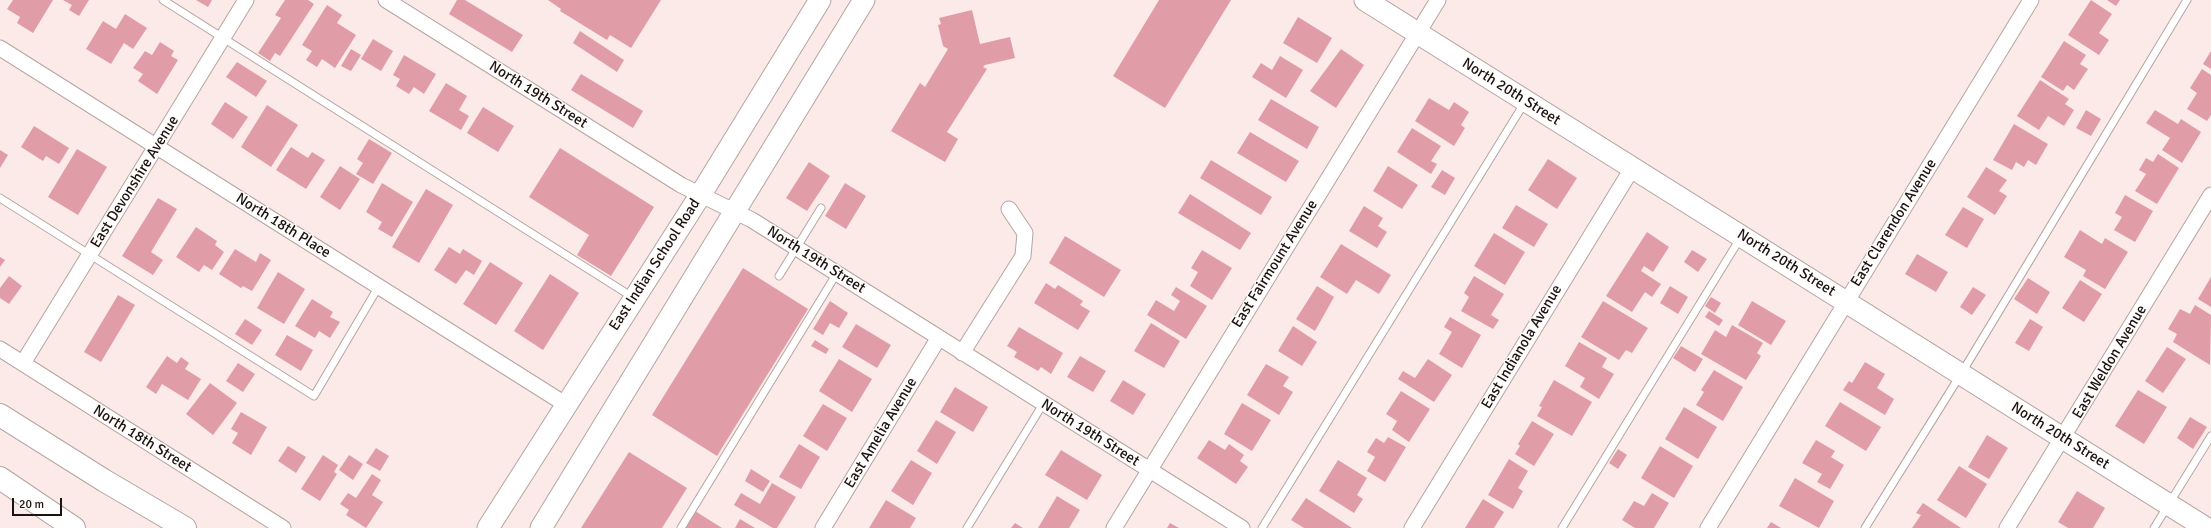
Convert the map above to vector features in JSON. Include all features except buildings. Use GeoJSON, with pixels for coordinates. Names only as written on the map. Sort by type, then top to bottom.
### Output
{"type":"FeatureCollection","features":[{"type":"Feature","properties":{"kind":"highway"},"geometry":{"type":"LineString","coordinates":[[0,415],[105,481],[185,528]]}},
{"type":"Feature","properties":{"kind":"highway"},"geometry":{"type":"LineString","coordinates":[[0,478],[74,528]]}},
{"type":"Feature","properties":{"kind":"main road","name":"East Indian School Road"},"geometry":{"type":"LineString","coordinates":[[488,528],[565,404],[701,194],[820,0]]}},
{"type":"Feature","properties":{"kind":"main road"},"geometry":{"type":"LineString","coordinates":[[541,528],[864,0]]}},
{"type":"Feature","properties":{"kind":"main road","name":"North 20th Street"},"geometry":{"type":"LineString","coordinates":[[1365,0],[1417,34],[1633,167],[1961,374],[2064,437],[2206,528]]}},
{"type":"Feature","properties":{"kind":"street","name":"East Devonshire Avenue"},"geometry":{"type":"LineString","coordinates":[[22,363],[246,0]]}},
{"type":"Feature","properties":{"kind":"street","name":"North 19th Street"},"geometry":{"type":"LineString","coordinates":[[386,0],[682,185],[735,212],[797,248],[938,339],[1242,528]]}},
{"type":"Feature","properties":{"kind":"street","name":"East Fairmount Avenue"},"geometry":{"type":"LineString","coordinates":[[1114,528],[1438,0]]}},
{"type":"Feature","properties":{"kind":"street","name":"East Clarendon Avenue"},"geometry":{"type":"LineString","coordinates":[[1708,528],[2031,0]]}},
{"type":"Feature","properties":{"kind":"street","name":"North 18th Place"},"geometry":{"type":"LineString","coordinates":[[0,48],[565,404]]}},
{"type":"Feature","properties":{"kind":"street","name":"East Indianola Avenue"},"geometry":{"type":"LineString","coordinates":[[1412,528],[1633,167]]}},
{"type":"Feature","properties":{"kind":"street","name":"East Weldon Avenue"},"geometry":{"type":"LineString","coordinates":[[2007,528],[2211,195]]}},
{"type":"Feature","properties":{"kind":"street"},"geometry":{"type":"LineString","coordinates":[[962,353],[1023,256],[1026,245],[1025,233],[1009,209]]}},
{"type":"Feature","properties":{"kind":"street","name":"East Amelia Avenue"},"geometry":{"type":"LineString","coordinates":[[824,528],[938,339]]}},
{"type":"Feature","properties":{"kind":"street","name":"North 18th Street"},"geometry":{"type":"LineString","coordinates":[[0,349],[283,528]]}},
{"type":"Feature","properties":{"kind":"lane"},"geometry":{"type":"LineString","coordinates":[[163,0],[634,298]]}},
{"type":"Feature","properties":{"kind":"lane"},"geometry":{"type":"LineString","coordinates":[[1865,528],[1961,374],[2187,0]]}},
{"type":"Feature","properties":{"kind":"lane"},"geometry":{"type":"LineString","coordinates":[[1262,528],[1526,101]]}},
{"type":"Feature","properties":{"kind":"lane"},"geometry":{"type":"LineString","coordinates":[[0,198],[314,396],[379,286]]}},
{"type":"Feature","properties":{"kind":"lane"},"geometry":{"type":"LineString","coordinates":[[779,276],[821,208]]}},
{"type":"Feature","properties":{"kind":"lane"},"geometry":{"type":"LineString","coordinates":[[1562,528],[1742,236]]}},
{"type":"Feature","properties":{"kind":"lane"},"geometry":{"type":"LineString","coordinates":[[681,528],[837,273]]}},
{"type":"Feature","properties":{"kind":"lane"},"geometry":{"type":"LineString","coordinates":[[967,528],[1043,404]]}},
{"type":"Feature","properties":{"kind":"lane"},"geometry":{"type":"LineString","coordinates":[[2154,528],[2211,436]]}}]}
